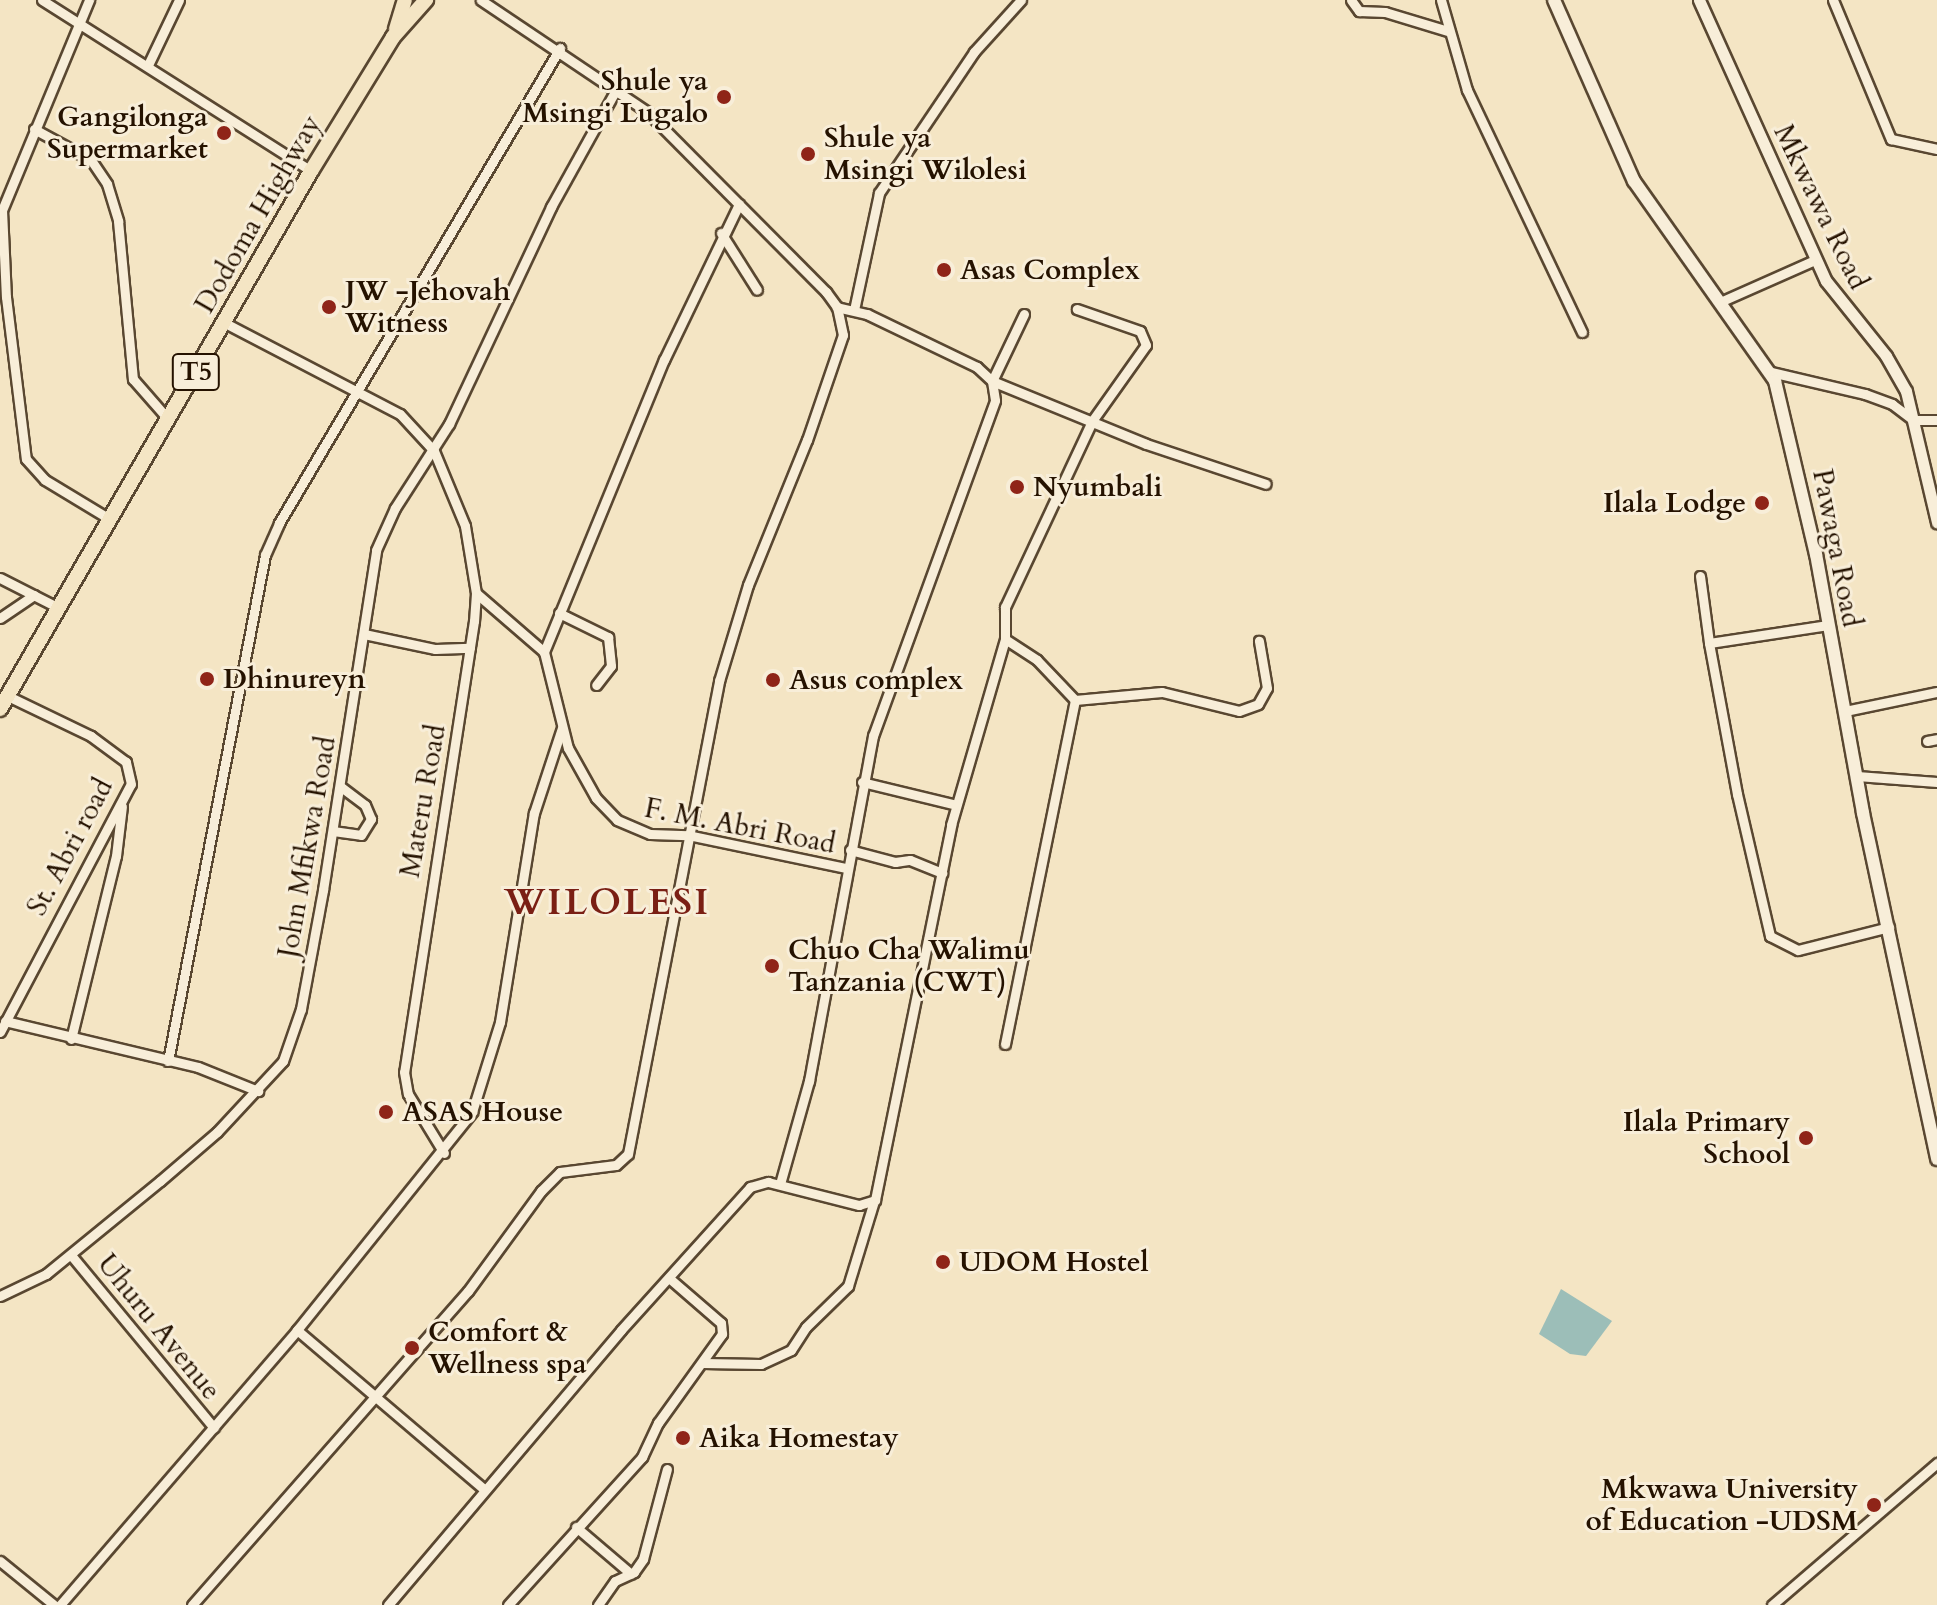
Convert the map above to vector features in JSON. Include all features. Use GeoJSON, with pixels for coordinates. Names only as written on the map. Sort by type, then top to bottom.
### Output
{"type":"FeatureCollection","features":[{"type":"Feature","properties":{"kind":"highway","name":"T5"},"geometry":{"type":"LineString","coordinates":[[393,37],[405,0]]}},
{"type":"Feature","properties":{"kind":"highway","name":"T5"},"geometry":{"type":"LineString","coordinates":[[393,37],[426,0]]}},
{"type":"Feature","properties":{"kind":"highway","name":"Dodoma Highway"},"geometry":{"type":"LineString","coordinates":[[4,702],[311,171],[393,37]]}},
{"type":"Feature","properties":{"kind":"main road","name":"Pawaga Road"},"geometry":{"type":"LineString","coordinates":[[1554,0],[1634,181],[1771,372],[1789,429],[1937,1159]]}},
{"type":"Feature","properties":{"kind":"street"},"geometry":{"type":"LineString","coordinates":[[42,0],[311,171]]}},
{"type":"Feature","properties":{"kind":"street"},"geometry":{"type":"LineString","coordinates":[[89,0],[1,212],[6,297],[26,459],[45,480],[111,520]]}},
{"type":"Feature","properties":{"kind":"street"},"geometry":{"type":"LineString","coordinates":[[148,65],[179,0]]}},
{"type":"Feature","properties":{"kind":"street"},"geometry":{"type":"LineString","coordinates":[[192,1605],[468,1291],[560,1172],[616,1165],[628,1154],[719,681],[743,600],[843,335],[837,307],[739,204],[617,88],[560,48],[481,0]]}},
{"type":"Feature","properties":{"kind":"street"},"geometry":{"type":"LineString","coordinates":[[854,310],[879,193],[974,52],[1021,0]]}},
{"type":"Feature","properties":{"kind":"street"},"geometry":{"type":"LineString","coordinates":[[1351,0],[1359,11],[1385,12],[1448,31]]}},
{"type":"Feature","properties":{"kind":"street"},"geometry":{"type":"LineString","coordinates":[[1441,0],[1467,90],[1582,332]]}},
{"type":"Feature","properties":{"kind":"street","name":"Mkwawa Road"},"geometry":{"type":"LineString","coordinates":[[1699,0],[1815,260],[1846,312],[1896,370],[1916,422],[1937,522]]}},
{"type":"Feature","properties":{"kind":"street"},"geometry":{"type":"LineString","coordinates":[[1833,0],[1891,139],[1937,149]]}},
{"type":"Feature","properties":{"kind":"street"},"geometry":{"type":"LineString","coordinates":[[168,1061],[265,555],[279,523],[560,48]]}},
{"type":"Feature","properties":{"kind":"street","name":"John Mfikwa Road"},"geometry":{"type":"LineString","coordinates":[[0,1296],[46,1274],[71,1255],[258,1091],[283,1061],[294,1035],[333,831],[376,550],[385,524],[434,451],[551,207],[617,88]]}},
{"type":"Feature","properties":{"kind":"street"},"geometry":{"type":"LineString","coordinates":[[34,129],[81,152],[107,184],[118,221],[133,379],[168,419]]}},
{"type":"Feature","properties":{"kind":"street"},"geometry":{"type":"LineString","coordinates":[[476,593],[544,652],[721,233],[739,204]]}},
{"type":"Feature","properties":{"kind":"street"},"geometry":{"type":"LineString","coordinates":[[721,233],[757,290]]}},
{"type":"Feature","properties":{"kind":"street"},"geometry":{"type":"LineString","coordinates":[[1720,302],[1815,260]]}},
{"type":"Feature","properties":{"kind":"street"},"geometry":{"type":"LineString","coordinates":[[837,307],[854,310],[951,353],[992,381],[1266,484]]}},
{"type":"Feature","properties":{"kind":"street"},"geometry":{"type":"LineString","coordinates":[[703,1363],[761,1364],[791,1350],[806,1327],[848,1286],[873,1204],[956,805],[1005,639],[1005,607],[1092,421],[1142,356],[1146,337],[1077,309]]}},
{"type":"Feature","properties":{"kind":"street"},"geometry":{"type":"LineString","coordinates":[[780,1184],[809,1081],[862,782],[895,665],[995,400],[992,381],[1024,314]]}},
{"type":"Feature","properties":{"kind":"street"},"geometry":{"type":"LineString","coordinates":[[225,323],[400,414],[434,451]]}},
{"type":"Feature","properties":{"kind":"street"},"geometry":{"type":"LineString","coordinates":[[1771,372],[1879,399],[1907,412],[1916,422],[1937,420]]}},
{"type":"Feature","properties":{"kind":"street","name":"Materu Road"},"geometry":{"type":"LineString","coordinates":[[434,451],[465,526],[476,593],[404,1072],[408,1094],[444,1153]]}},
{"type":"Feature","properties":{"kind":"street"},"geometry":{"type":"LineString","coordinates":[[1700,576],[1709,643],[1770,936],[1798,950],[1889,927]]}},
{"type":"Feature","properties":{"kind":"street"},"geometry":{"type":"LineString","coordinates":[[0,578],[57,607]]}},
{"type":"Feature","properties":{"kind":"street"},"geometry":{"type":"LineString","coordinates":[[0,618],[34,595]]}},
{"type":"Feature","properties":{"kind":"street"},"geometry":{"type":"LineString","coordinates":[[559,613],[608,637],[611,666],[596,685]]}},
{"type":"Feature","properties":{"kind":"street"},"geometry":{"type":"LineString","coordinates":[[1709,643],[1828,625]]}},
{"type":"Feature","properties":{"kind":"street"},"geometry":{"type":"LineString","coordinates":[[364,634],[435,649],[470,648]]}},
{"type":"Feature","properties":{"kind":"street"},"geometry":{"type":"LineString","coordinates":[[1005,639],[1037,660],[1075,700]]}},
{"type":"Feature","properties":{"kind":"street"},"geometry":{"type":"LineString","coordinates":[[1075,700],[1162,692],[1226,710],[1249,709],[1264,695],[1269,679],[1259,641]]}},
{"type":"Feature","properties":{"kind":"street","name":"F. M. Abri Road"},"geometry":{"type":"LineString","coordinates":[[544,652],[562,728],[579,770],[617,820],[639,831],[688,835],[846,868]]}},
{"type":"Feature","properties":{"kind":"street"},"geometry":{"type":"LineString","coordinates":[[1845,711],[1937,692]]}},
{"type":"Feature","properties":{"kind":"street"},"geometry":{"type":"LineString","coordinates":[[1005,1044],[1075,700]]}},
{"type":"Feature","properties":{"kind":"street","name":"St. Abri road"},"geometry":{"type":"LineString","coordinates":[[0,1032],[131,784],[126,762],[43,709],[4,702]]}},
{"type":"Feature","properties":{"kind":"street"},"geometry":{"type":"LineString","coordinates":[[0,1561],[57,1605],[297,1330],[444,1153],[472,1112],[486,1078],[534,813],[562,728]]}},
{"type":"Feature","properties":{"kind":"street"},"geometry":{"type":"LineString","coordinates":[[1857,776],[1937,782]]}},
{"type":"Feature","properties":{"kind":"street"},"geometry":{"type":"LineString","coordinates":[[862,782],[956,805]]}},
{"type":"Feature","properties":{"kind":"street"},"geometry":{"type":"LineString","coordinates":[[333,831],[361,835],[371,819],[365,805],[340,786]]}},
{"type":"Feature","properties":{"kind":"street"},"geometry":{"type":"LineString","coordinates":[[71,1039],[116,856],[122,803]]}},
{"type":"Feature","properties":{"kind":"street"},"geometry":{"type":"LineString","coordinates":[[850,850],[895,862],[910,860],[943,873]]}},
{"type":"Feature","properties":{"kind":"street"},"geometry":{"type":"LineString","coordinates":[[5,1021],[168,1061],[258,1091]]}},
{"type":"Feature","properties":{"kind":"street"},"geometry":{"type":"LineString","coordinates":[[388,1605],[484,1489],[750,1187],[780,1184],[873,1204]]}},
{"type":"Feature","properties":{"kind":"street","name":"Uhuru Avenue"},"geometry":{"type":"LineString","coordinates":[[71,1255],[214,1428]]}},
{"type":"Feature","properties":{"kind":"street"},"geometry":{"type":"LineString","coordinates":[[508,1605],[642,1457],[658,1423],[724,1329],[669,1278]]}},
{"type":"Feature","properties":{"kind":"street"},"geometry":{"type":"LineString","coordinates":[[297,1330],[484,1489]]}},
{"type":"Feature","properties":{"kind":"street"},"geometry":{"type":"LineString","coordinates":[[1772,1605],[1937,1463]]}},
{"type":"Feature","properties":{"kind":"street"},"geometry":{"type":"LineString","coordinates":[[598,1605],[615,1581],[631,1574],[643,1559],[667,1469]]}},
{"type":"Feature","properties":{"kind":"street"},"geometry":{"type":"LineString","coordinates":[[576,1527],[631,1574]]}},
{"type":"Feature","properties":{"kind":"water"},"geometry":{"type":"Polygon","coordinates":[[[1561,1289],[1612,1321],[1586,1356],[1570,1354],[1539,1334],[1561,1289]]]}},
{"type":"Feature","properties":{"kind":"place","name":"Shule ya Msingi Lugalo"},"geometry":{"type":"Point","coordinates":[724,97]}},
{"type":"Feature","properties":{"kind":"place","name":"Gangilonga Supermarket"},"geometry":{"type":"Point","coordinates":[224,133]}},
{"type":"Feature","properties":{"kind":"place","name":"Shule ya Msingi Wilolesi"},"geometry":{"type":"Point","coordinates":[808,154]}},
{"type":"Feature","properties":{"kind":"place","name":"Asas Complex"},"geometry":{"type":"Point","coordinates":[944,270]}},
{"type":"Feature","properties":{"kind":"place","name":"JW -Jehovah Witness"},"geometry":{"type":"Point","coordinates":[329,307]}},
{"type":"Feature","properties":{"kind":"place","name":"Nyumbali"},"geometry":{"type":"Point","coordinates":[1017,487]}},
{"type":"Feature","properties":{"kind":"place","name":"Ilala Lodge"},"geometry":{"type":"Point","coordinates":[1762,503]}},
{"type":"Feature","properties":{"kind":"place","name":"Dhinureyn"},"geometry":{"type":"Point","coordinates":[207,679]}},
{"type":"Feature","properties":{"kind":"place","name":"Asus complex"},"geometry":{"type":"Point","coordinates":[773,680]}},
{"type":"Feature","properties":{"kind":"place","name":"Chuo Cha Walimu Tanzania (CWT)"},"geometry":{"type":"Point","coordinates":[772,966]}},
{"type":"Feature","properties":{"kind":"place","name":"ASAS House"},"geometry":{"type":"Point","coordinates":[386,1112]}},
{"type":"Feature","properties":{"kind":"place","name":"Ilala Primary School"},"geometry":{"type":"Point","coordinates":[1806,1138]}},
{"type":"Feature","properties":{"kind":"place","name":"UDOM Hostel"},"geometry":{"type":"Point","coordinates":[943,1262]}},
{"type":"Feature","properties":{"kind":"place","name":"Comfort & Wellness spa"},"geometry":{"type":"Point","coordinates":[412,1348]}},
{"type":"Feature","properties":{"kind":"place","name":"Aika Homestay"},"geometry":{"type":"Point","coordinates":[683,1438]}},
{"type":"Feature","properties":{"kind":"place","name":"Mkwawa University of Education -UDSM"},"geometry":{"type":"Point","coordinates":[1874,1505]}},
{"type":"Feature","properties":{"kind":"district","name":"WILOLESI"},"geometry":{"type":"Point","coordinates":[607,903]}}]}
